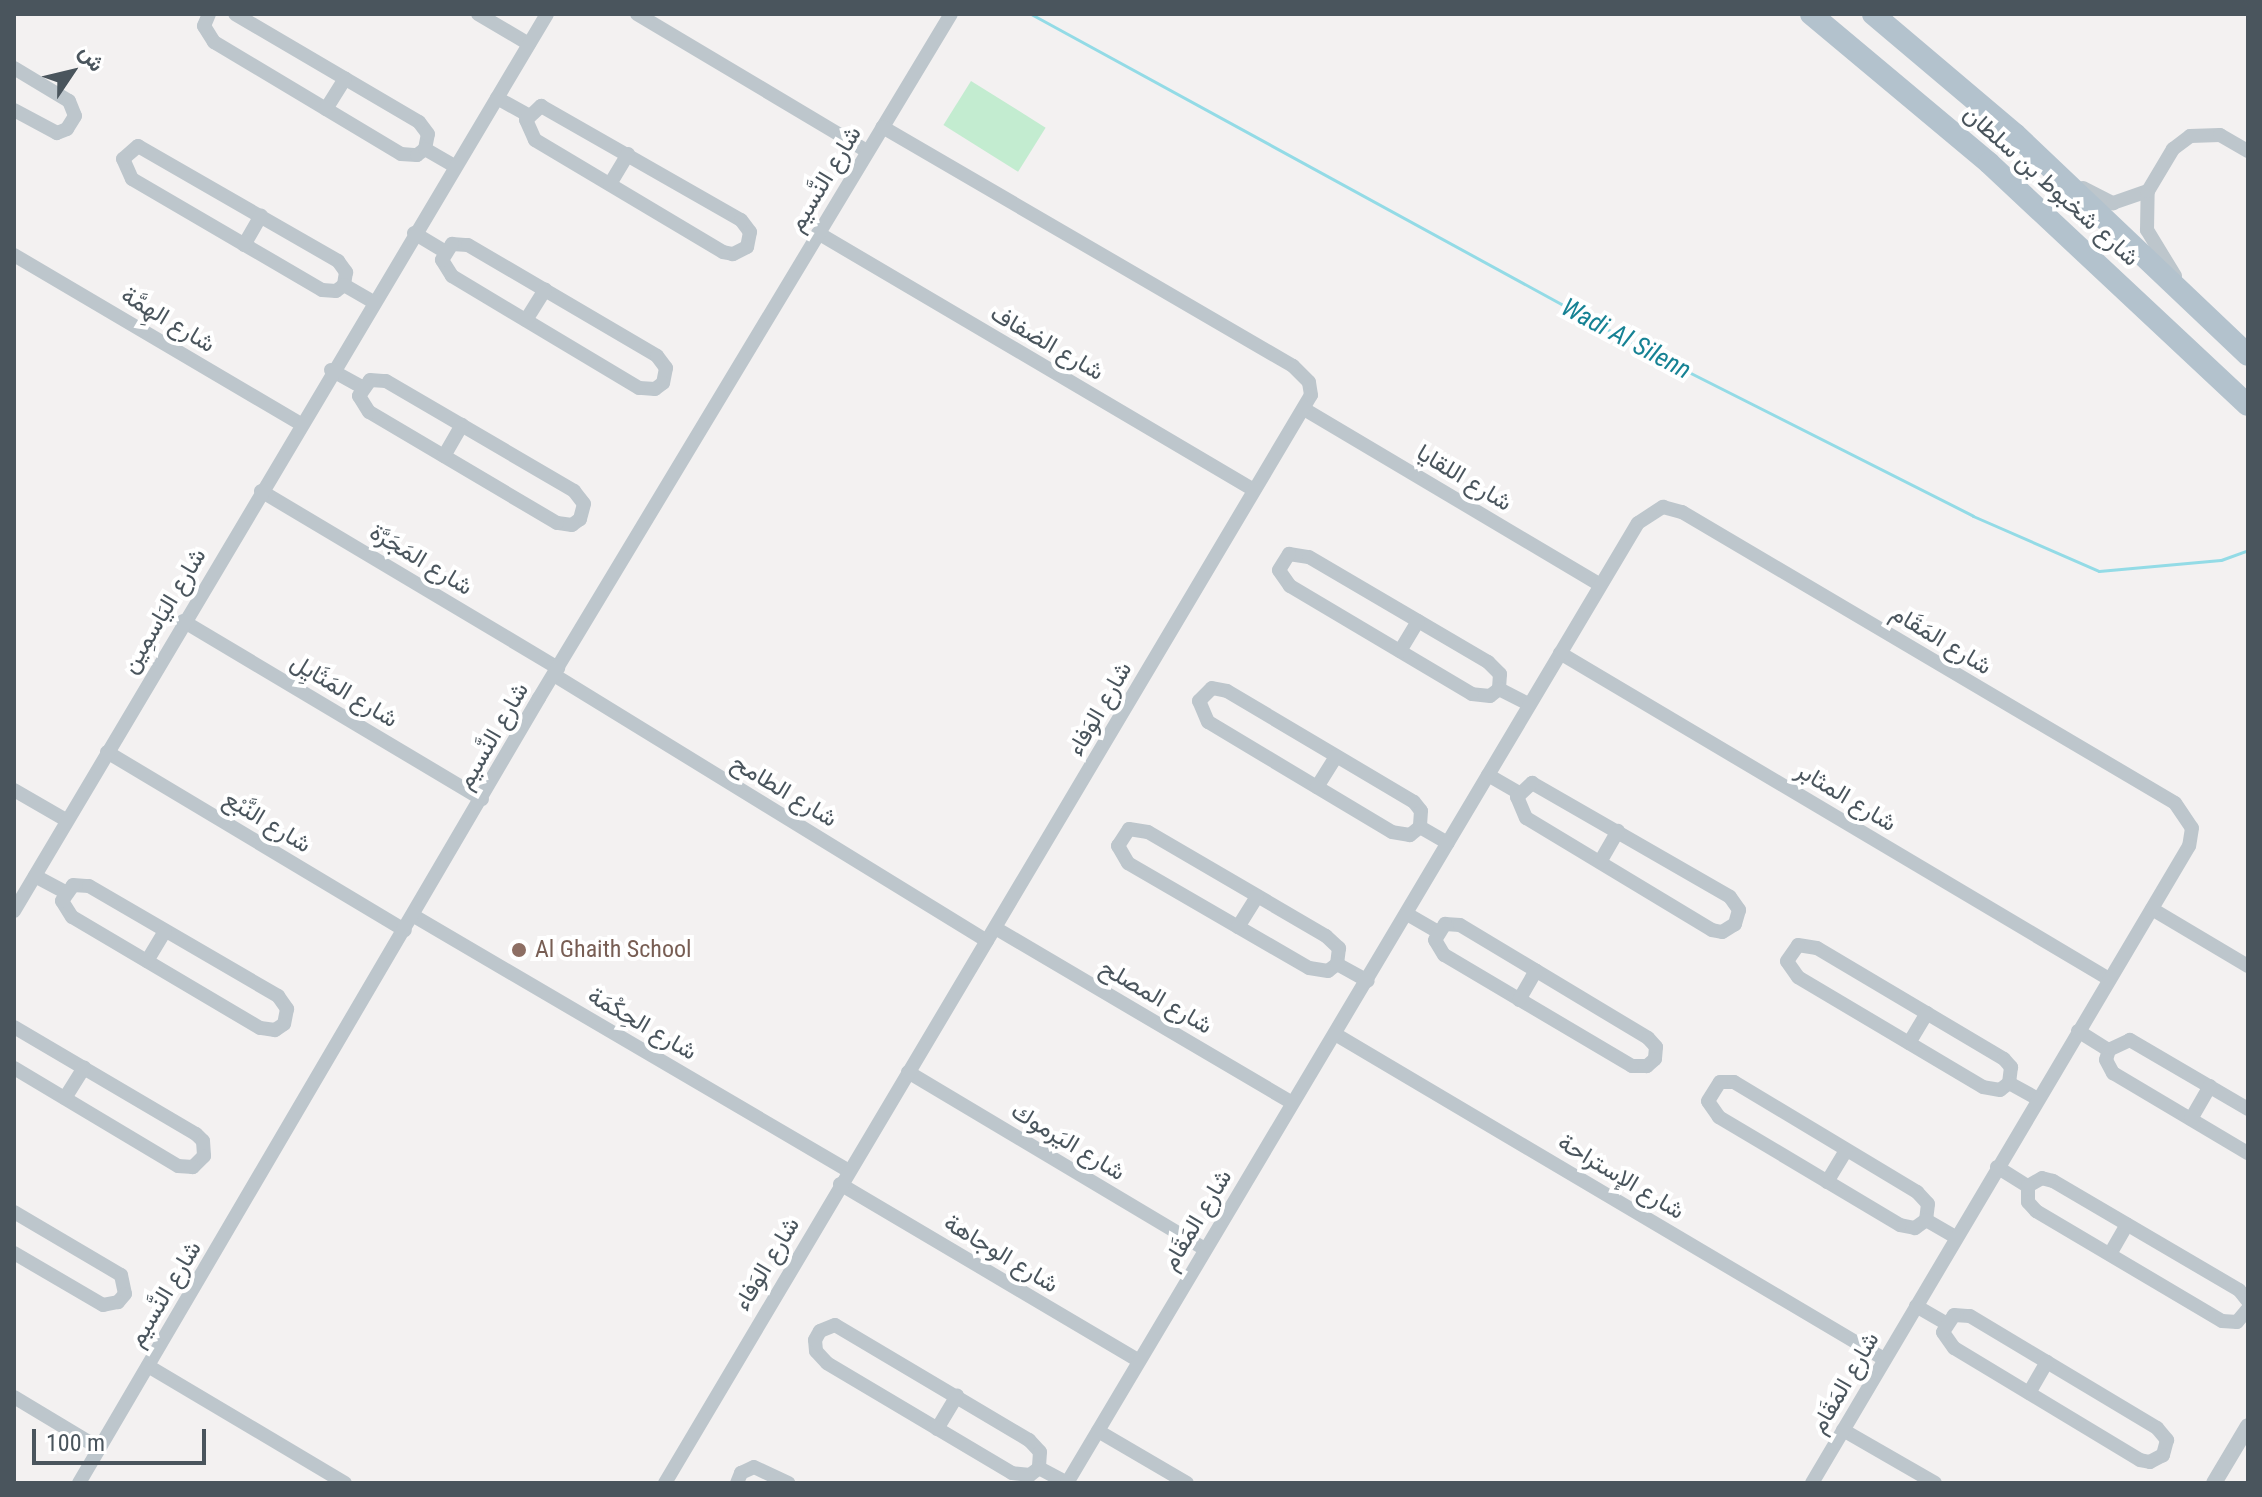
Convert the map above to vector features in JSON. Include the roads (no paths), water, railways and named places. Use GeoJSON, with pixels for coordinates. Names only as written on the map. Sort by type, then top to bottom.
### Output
{"type":"FeatureCollection","features":[{"type":"Feature","properties":{"kind":"main road","name":"شارع شخبوط بن سلطان"},"geometry":{"type":"LineString","coordinates":[[1811,14],[2001,173],[2248,405]]}},
{"type":"Feature","properties":{"kind":"main road","name":"شارع شخبوط بن سلطان"},"geometry":{"type":"LineString","coordinates":[[1873,14],[2055,172],[2248,355]]}},
{"type":"Feature","properties":{"kind":"street"},"geometry":{"type":"LineString","coordinates":[[209,14],[204,26],[214,42],[401,154],[417,155],[425,149],[429,139],[423,125],[235,14]]}},
{"type":"Feature","properties":{"kind":"street"},"geometry":{"type":"LineString","coordinates":[[478,14],[529,44]]}},
{"type":"Feature","properties":{"kind":"street","name":"شارع اليَاسمِين"},"geometry":{"type":"LineString","coordinates":[[14,911],[299,423],[547,14]]}},
{"type":"Feature","properties":{"kind":"street"},"geometry":{"type":"LineString","coordinates":[[637,14],[867,151]]}},
{"type":"Feature","properties":{"kind":"street","name":"شارع النَّسيم"},"geometry":{"type":"LineString","coordinates":[[82,1479],[554,675],[951,14]]}},
{"type":"Feature","properties":{"kind":"street"},"geometry":{"type":"LineString","coordinates":[[14,68],[69,101],[75,116],[71,125],[57,133],[14,110]]}},
{"type":"Feature","properties":{"kind":"street"},"geometry":{"type":"LineString","coordinates":[[326,109],[345,78]]}},
{"type":"Feature","properties":{"kind":"street"},"geometry":{"type":"LineString","coordinates":[[497,98],[528,115]]}},
{"type":"Feature","properties":{"kind":"street"},"geometry":{"type":"LineString","coordinates":[[547,107],[745,223],[750,237],[747,247],[738,253],[723,252],[535,140],[526,129],[528,115],[547,107]]}},
{"type":"Feature","properties":{"kind":"street"},"geometry":{"type":"LineString","coordinates":[[883,127],[1293,366],[1311,388],[1304,409]]}},
{"type":"Feature","properties":{"kind":"street"},"geometry":{"type":"LineString","coordinates":[[2189,296],[2147,230],[2148,191],[2173,149],[2190,136],[2220,135],[2248,151]]}},
{"type":"Feature","properties":{"kind":"street"},"geometry":{"type":"LineString","coordinates":[[138,146],[149,148],[342,264],[344,285],[326,292],[132,179],[124,168],[125,154],[138,146]]}},
{"type":"Feature","properties":{"kind":"street"},"geometry":{"type":"LineString","coordinates":[[425,149],[454,166]]}},
{"type":"Feature","properties":{"kind":"street"},"geometry":{"type":"LineString","coordinates":[[610,184],[628,154]]}},
{"type":"Feature","properties":{"kind":"street"},"geometry":{"type":"LineString","coordinates":[[2055,172],[2113,203],[2148,191]]}},
{"type":"Feature","properties":{"kind":"street"},"geometry":{"type":"LineString","coordinates":[[244,245],[261,215]]}},
{"type":"Feature","properties":{"kind":"street"},"geometry":{"type":"LineString","coordinates":[[414,233],[444,251]]}},
{"type":"Feature","properties":{"kind":"street","name":"شارع الضفاف"},"geometry":{"type":"LineString","coordinates":[[818,233],[1254,490]]}},
{"type":"Feature","properties":{"kind":"street"},"geometry":{"type":"LineString","coordinates":[[463,243],[661,359],[666,368],[663,383],[655,389],[639,388],[452,276],[443,265],[444,251],[463,243]]}},
{"type":"Feature","properties":{"kind":"street","name":"شارع الهِمَّة"},"geometry":{"type":"LineString","coordinates":[[14,255],[299,423]]}},
{"type":"Feature","properties":{"kind":"street"},"geometry":{"type":"LineString","coordinates":[[344,285],[372,301]]}},
{"type":"Feature","properties":{"kind":"street"},"geometry":{"type":"LineString","coordinates":[[526,320],[545,290]]}},
{"type":"Feature","properties":{"kind":"street"},"geometry":{"type":"LineString","coordinates":[[331,370],[362,387]]}},
{"type":"Feature","properties":{"kind":"street"},"geometry":{"type":"LineString","coordinates":[[380,379],[579,495],[584,504],[580,519],[572,525],[557,523],[369,412],[360,401],[362,387],[380,379]]}},
{"type":"Feature","properties":{"kind":"street","name":"شارع الوَفاء"},"geometry":{"type":"LineString","coordinates":[[665,1483],[840,1184],[992,935],[1304,409]]}},
{"type":"Feature","properties":{"kind":"street","name":"شارع اللقايا"},"geometry":{"type":"LineString","coordinates":[[1304,409],[1600,585]]}},
{"type":"Feature","properties":{"kind":"street"},"geometry":{"type":"LineString","coordinates":[[444,456],[462,425]]}},
{"type":"Feature","properties":{"kind":"street","name":"شارع المَجَرَّة"},"geometry":{"type":"LineString","coordinates":[[261,491],[554,675]]}},
{"type":"Feature","properties":{"kind":"street","name":"شارع المَقَام"},"geometry":{"type":"LineString","coordinates":[[1039,1468],[1067,1483],[1292,1103],[1368,981],[1600,585],[1646,514],[1663,507],[1682,512],[2181,808],[2191,823],[2191,841],[2152,909],[1812,1483]]}},
{"type":"Feature","properties":{"kind":"street"},"geometry":{"type":"LineString","coordinates":[[1289,554],[1303,555],[1418,621],[1493,666],[1501,679],[1499,689],[1490,696],[1472,694],[1400,651],[1290,586],[1280,575],[1282,560],[1289,554]]}},
{"type":"Feature","properties":{"kind":"street","name":"شارع المَثَايِل"},"geometry":{"type":"LineString","coordinates":[[183,621],[482,799]]}},
{"type":"Feature","properties":{"kind":"street"},"geometry":{"type":"LineString","coordinates":[[1400,651],[1418,621]]}},
{"type":"Feature","properties":{"kind":"street","name":"شارع المثابر"},"geometry":{"type":"LineString","coordinates":[[1560,653],[2109,979]]}},
{"type":"Feature","properties":{"kind":"street","name":"شارع الطامح"},"geometry":{"type":"LineString","coordinates":[[554,675],[604,709],[943,911],[992,935]]}},
{"type":"Feature","properties":{"kind":"street"},"geometry":{"type":"LineString","coordinates":[[1212,688],[1222,689],[1414,802],[1421,811],[1420,827],[1410,835],[1398,834],[1317,787],[1204,719],[1201,697],[1212,688]]}},
{"type":"Feature","properties":{"kind":"street"},"geometry":{"type":"LineString","coordinates":[[1499,689],[1529,704]]}},
{"type":"Feature","properties":{"kind":"street","name":"شارع النَّبْع"},"geometry":{"type":"LineString","coordinates":[[107,752],[405,930]]}},
{"type":"Feature","properties":{"kind":"street"},"geometry":{"type":"LineString","coordinates":[[1317,787],[1336,756]]}},
{"type":"Feature","properties":{"kind":"street"},"geometry":{"type":"LineString","coordinates":[[1488,775],[1518,792]]}},
{"type":"Feature","properties":{"kind":"street"},"geometry":{"type":"LineString","coordinates":[[1538,784],[1734,901],[1739,910],[1735,924],[1722,932],[1712,930],[1522,815],[1518,792],[1538,784]]}},
{"type":"Feature","properties":{"kind":"street"},"geometry":{"type":"LineString","coordinates":[[14,790],[66,820]]}},
{"type":"Feature","properties":{"kind":"street"},"geometry":{"type":"LineString","coordinates":[[1420,827],[1448,843]]}},
{"type":"Feature","properties":{"kind":"street"},"geometry":{"type":"LineString","coordinates":[[1129,829],[1143,829],[1331,939],[1339,948],[1337,964],[1328,971],[1316,971],[1238,927],[1128,863],[1119,851],[1121,836],[1129,829]]}},
{"type":"Feature","properties":{"kind":"street"},"geometry":{"type":"LineString","coordinates":[[1600,862],[1618,831]]}},
{"type":"Feature","properties":{"kind":"street"},"geometry":{"type":"LineString","coordinates":[[35,876],[65,892]]}},
{"type":"Feature","properties":{"kind":"street"},"geometry":{"type":"LineString","coordinates":[[73,885],[89,886],[282,1000],[287,1014],[284,1024],[275,1030],[260,1028],[68,914],[65,892],[73,885]]}},
{"type":"Feature","properties":{"kind":"street"},"geometry":{"type":"LineString","coordinates":[[1238,927],[1257,896]]}},
{"type":"Feature","properties":{"kind":"street"},"geometry":{"type":"LineString","coordinates":[[2152,909],[2248,966]]}},
{"type":"Feature","properties":{"kind":"street"},"geometry":{"type":"LineString","coordinates":[[1407,914],[1437,931]]}},
{"type":"Feature","properties":{"kind":"street","name":"شارع الحِكْمَة"},"geometry":{"type":"LineString","coordinates":[[414,916],[849,1171]]}},
{"type":"Feature","properties":{"kind":"street"},"geometry":{"type":"LineString","coordinates":[[1445,924],[1460,925],[1536,971],[1652,1040],[1655,1059],[1632,1066],[1519,1000],[1444,955],[1436,944],[1437,931],[1445,924]]}},
{"type":"Feature","properties":{"kind":"street"},"geometry":{"type":"LineString","coordinates":[[147,961],[165,931]]}},
{"type":"Feature","properties":{"kind":"street","name":"شارع المصلح"},"geometry":{"type":"LineString","coordinates":[[992,935],[1292,1103]]}},
{"type":"Feature","properties":{"kind":"street"},"geometry":{"type":"LineString","coordinates":[[2009,1083],[2011,1067],[2004,1059],[1812,945],[1798,945],[1790,952],[1787,961],[1793,974],[1909,1043],[1989,1089],[2009,1083],[2038,1099]]}},
{"type":"Feature","properties":{"kind":"street"},"geometry":{"type":"LineString","coordinates":[[1337,964],[1368,981]]}},
{"type":"Feature","properties":{"kind":"street"},"geometry":{"type":"LineString","coordinates":[[1519,1000],[1536,971]]}},
{"type":"Feature","properties":{"kind":"street"},"geometry":{"type":"LineString","coordinates":[[1909,1043],[1927,1013]]}},
{"type":"Feature","properties":{"kind":"street"},"geometry":{"type":"LineString","coordinates":[[14,1027],[200,1137],[205,1146],[202,1161],[193,1167],[178,1166],[14,1068]]}},
{"type":"Feature","properties":{"kind":"street"},"geometry":{"type":"LineString","coordinates":[[2078,1031],[2109,1050]]}},
{"type":"Feature","properties":{"kind":"street","name":"شارع الإستراحة"},"geometry":{"type":"LineString","coordinates":[[1335,1034],[1884,1359]]}},
{"type":"Feature","properties":{"kind":"street"},"geometry":{"type":"LineString","coordinates":[[2248,1109],[2130,1040],[2109,1050],[2106,1060],[2113,1073],[2248,1153]]}},
{"type":"Feature","properties":{"kind":"street"},"geometry":{"type":"LineString","coordinates":[[65,1098],[84,1068]]}},
{"type":"Feature","properties":{"kind":"street","name":"شارع اليَرموك"},"geometry":{"type":"LineString","coordinates":[[908,1072],[1205,1249]]}},
{"type":"Feature","properties":{"kind":"street"},"geometry":{"type":"LineString","coordinates":[[1720,1082],[1734,1082],[1921,1196],[1928,1204],[1926,1220],[1905,1228],[1827,1182],[1715,1114],[1710,1091],[1720,1082]]}},
{"type":"Feature","properties":{"kind":"street"},"geometry":{"type":"LineString","coordinates":[[2191,1119],[2210,1086]]}},
{"type":"Feature","properties":{"kind":"street"},"geometry":{"type":"LineString","coordinates":[[1827,1182],[1846,1150]]}},
{"type":"Feature","properties":{"kind":"street"},"geometry":{"type":"LineString","coordinates":[[1997,1167],[2028,1186]]}},
{"type":"Feature","properties":{"kind":"street"},"geometry":{"type":"LineString","coordinates":[[2028,1186],[2048,1178],[2239,1290],[2248,1301]]}},
{"type":"Feature","properties":{"kind":"street","name":"شارع الوجاهة"},"geometry":{"type":"LineString","coordinates":[[840,1184],[1139,1361]]}},
{"type":"Feature","properties":{"kind":"street"},"geometry":{"type":"LineString","coordinates":[[2028,1186],[2031,1207],[2227,1323],[2241,1320],[2248,1309]]}},
{"type":"Feature","properties":{"kind":"street"},"geometry":{"type":"LineString","coordinates":[[14,1212],[121,1275],[125,1294],[118,1302],[103,1305],[14,1253]]}},
{"type":"Feature","properties":{"kind":"street"},"geometry":{"type":"LineString","coordinates":[[1926,1220],[1956,1237]]}},
{"type":"Feature","properties":{"kind":"street"},"geometry":{"type":"LineString","coordinates":[[2110,1254],[2127,1224]]}},
{"type":"Feature","properties":{"kind":"street"},"geometry":{"type":"LineString","coordinates":[[1916,1306],[1946,1323]]}},
{"type":"Feature","properties":{"kind":"street"},"geometry":{"type":"LineString","coordinates":[[1954,1315],[1970,1316],[2161,1431],[2167,1440],[2163,1455],[2155,1461],[2140,1460],[1950,1345],[1946,1323],[1954,1315]]}},
{"type":"Feature","properties":{"kind":"street","name":"شارع المَقَام"},"geometry":{"type":"LineString","coordinates":[[830,1326],[840,1326],[957,1396],[1034,1443],[1042,1457],[1039,1468],[1030,1475],[1012,1473],[937,1429],[827,1363],[816,1351],[817,1335],[830,1326]]}},
{"type":"Feature","properties":{"kind":"street"},"geometry":{"type":"LineString","coordinates":[[2029,1393],[2047,1362]]}},
{"type":"Feature","properties":{"kind":"street"},"geometry":{"type":"LineString","coordinates":[[148,1366],[345,1483]]}},
{"type":"Feature","properties":{"kind":"street"},"geometry":{"type":"LineString","coordinates":[[937,1429],[957,1396]]}},
{"type":"Feature","properties":{"kind":"street"},"geometry":{"type":"LineString","coordinates":[[14,1397],[99,1448]]}},
{"type":"Feature","properties":{"kind":"street"},"geometry":{"type":"LineString","coordinates":[[2214,1483],[2248,1426]]}},
{"type":"Feature","properties":{"kind":"street"},"geometry":{"type":"LineString","coordinates":[[1843,1430],[1935,1483]]}},
{"type":"Feature","properties":{"kind":"street"},"geometry":{"type":"LineString","coordinates":[[1098,1431],[1187,1483]]}},
{"type":"Feature","properties":{"kind":"street"},"geometry":{"type":"LineString","coordinates":[[737,1483],[741,1473],[754,1467],[788,1483]]}},
{"type":"Feature","properties":{"kind":"street"},"geometry":{"type":"LineString","coordinates":[[82,1479],[98,1483]]}},
{"type":"Feature","properties":{"kind":"waterway","name":"Wadi Al Silenn"},"geometry":{"type":"LineString","coordinates":[[1031,14],[1647,351],[1973,516],[2099,571],[2221,560],[2248,550]]}},
{"type":"Feature","properties":{"kind":"place","name":"Al Ghaith School"},"geometry":{"type":"Point","coordinates":[519,950]}}]}
